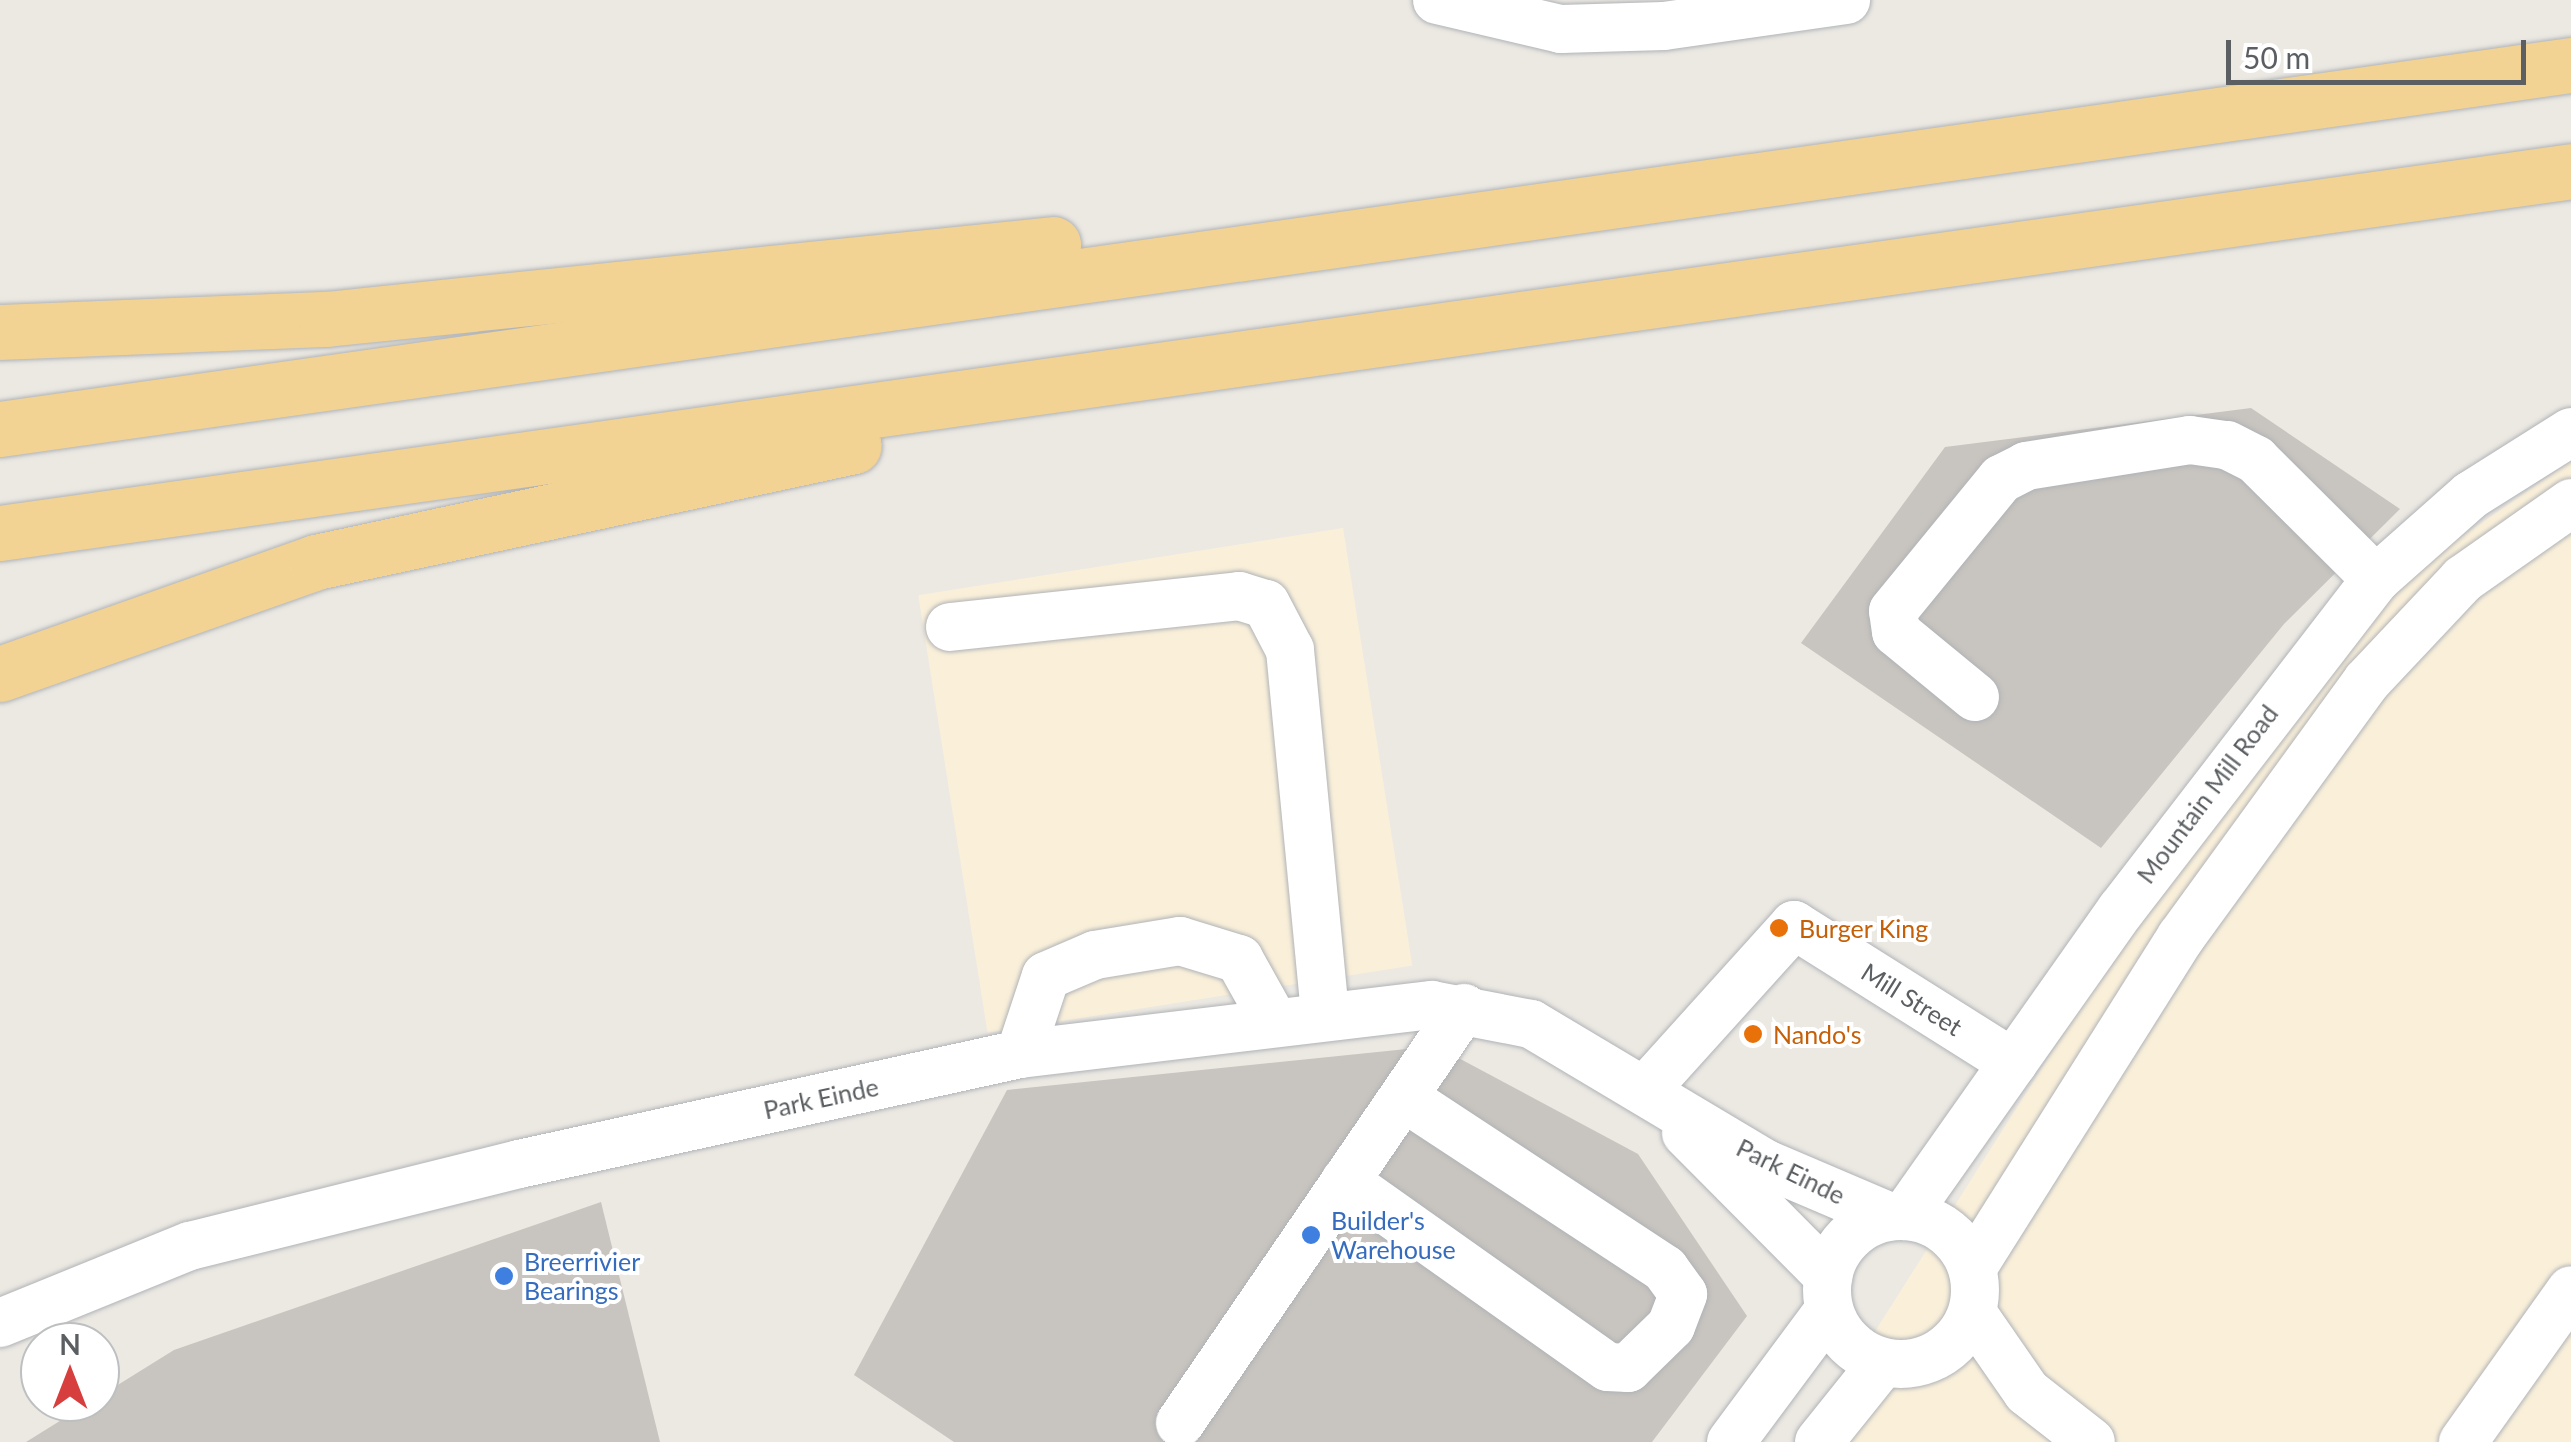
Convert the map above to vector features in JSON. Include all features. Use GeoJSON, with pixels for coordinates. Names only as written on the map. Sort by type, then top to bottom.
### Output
{"type":"FeatureCollection","features":[{"type":"Feature","properties":{"kind":"highway"},"geometry":{"type":"LineString","coordinates":[[0,332],[326,319],[828,270],[2571,64]]}},
{"type":"Feature","properties":{"kind":"highway"},"geometry":{"type":"LineString","coordinates":[[0,429],[2571,64]]}},
{"type":"Feature","properties":{"kind":"highway"},"geometry":{"type":"LineString","coordinates":[[0,533],[2571,171]]}},
{"type":"Feature","properties":{"kind":"highway"},"geometry":{"type":"LineString","coordinates":[[0,674],[216,592],[382,545],[1292,350]]}},
{"type":"Feature","properties":{"kind":"street"},"geometry":{"type":"LineString","coordinates":[[1437,0],[1561,29],[1664,26],[1846,0]]}},
{"type":"Feature","properties":{"kind":"street","name":"Mountain Mill Road"},"geometry":{"type":"LineString","coordinates":[[1896,1216],[2376,579],[2471,495],[2571,432]]}},
{"type":"Feature","properties":{"kind":"street"},"geometry":{"type":"LineString","coordinates":[[1975,696],[1896,632],[1893,611],[2001,479],[2026,466],[2190,440],[2227,445],[2256,460],[2376,579]]}},
{"type":"Feature","properties":{"kind":"street"},"geometry":{"type":"LineString","coordinates":[[2091,1442],[2027,1392],[1973,1314],[1973,1267],[2182,938],[2367,681],[2463,579],[2571,504]]}},
{"type":"Feature","properties":{"kind":"street"},"geometry":{"type":"LineString","coordinates":[[950,627],[1239,596],[1266,604],[1290,650],[1325,1012]]}},
{"type":"Feature","properties":{"kind":"street","name":"Mill Street"},"geometry":{"type":"LineString","coordinates":[[1646,1089],[1794,926],[2014,1063]]}},
{"type":"Feature","properties":{"kind":"street"},"geometry":{"type":"LineString","coordinates":[[1020,1054],[1046,976],[1095,956],[1180,941],[1239,960],[1272,1018]]}},
{"type":"Feature","properties":{"kind":"street"},"geometry":{"type":"LineString","coordinates":[[1180,1422],[1464,1008]]}},
{"type":"Feature","properties":{"kind":"street","name":"Park Einde"},"geometry":{"type":"LineString","coordinates":[[0,1323],[190,1246],[1020,1054],[1325,1012],[1464,1008],[1531,1024],[1646,1089],[1766,1164],[1896,1216]]}},
{"type":"Feature","properties":{"kind":"street","name":"Park Einde"},"geometry":{"type":"LineString","coordinates":[[1646,1089],[1828,1294]]}},
{"type":"Feature","properties":{"kind":"street"},"geometry":{"type":"LineString","coordinates":[[1345,1181],[1608,1367],[1628,1368],[1671,1326],[1683,1294],[1665,1269],[1403,1097]]}},
{"type":"Feature","properties":{"kind":"street"},"geometry":{"type":"LineString","coordinates":[[1731,1442],[1828,1294],[1848,1237],[1896,1216],[1947,1231],[1973,1267]]}},
{"type":"Feature","properties":{"kind":"street"},"geometry":{"type":"LineString","coordinates":[[2462,1442],[2571,1290]]}},
{"type":"Feature","properties":{"kind":"street"},"geometry":{"type":"LineString","coordinates":[[1828,1294],[1848,1342],[1883,1362],[1932,1358],[2027,1392]]}},
{"type":"Feature","properties":{"kind":"street"},"geometry":{"type":"LineString","coordinates":[[1932,1358],[1973,1314]]}},
{"type":"Feature","properties":{"kind":"street"},"geometry":{"type":"LineString","coordinates":[[1818,1442],[1883,1362]]}},
{"type":"Feature","properties":{"kind":"shaded area"},"geometry":{"type":"Polygon","coordinates":[[[2571,461],[2571,1442],[1805,1442],[2085,1000],[2386,589],[2571,461]]]}},
{"type":"Feature","properties":{"kind":"shaded area"},"geometry":{"type":"Polygon","coordinates":[[[1343,528],[1412,966],[988,1033],[918,595],[1343,528]]]}},
{"type":"Feature","properties":{"kind":"building"},"geometry":{"type":"Polygon","coordinates":[[[2251,408],[2400,509],[2284,624],[2101,848],[1801,643],[1945,447],[2251,408]]]}},
{"type":"Feature","properties":{"kind":"building","name":"Builder's Warehouse"},"geometry":{"type":"Polygon","coordinates":[[[1436,1046],[1638,1154],[1747,1316],[1652,1442],[954,1442],[854,1375],[1007,1090],[1436,1046]]]}},
{"type":"Feature","properties":{"kind":"building","name":"Breerrivier Bearings"},"geometry":{"type":"Polygon","coordinates":[[[601,1202],[660,1442],[26,1442],[58,1422],[120,1422],[120,1384],[174,1350],[601,1202]]]}},
{"type":"Feature","properties":{"kind":"place","name":"Burger King"},"geometry":{"type":"Point","coordinates":[1779,928]}},
{"type":"Feature","properties":{"kind":"place","name":"Nando's"},"geometry":{"type":"Point","coordinates":[1753,1034]}},
{"type":"Feature","properties":{"kind":"place","name":"Builder's Warehouse"},"geometry":{"type":"Point","coordinates":[1311,1235]}},
{"type":"Feature","properties":{"kind":"place","name":"Breerrivier Bearings"},"geometry":{"type":"Point","coordinates":[504,1276]}}]}
